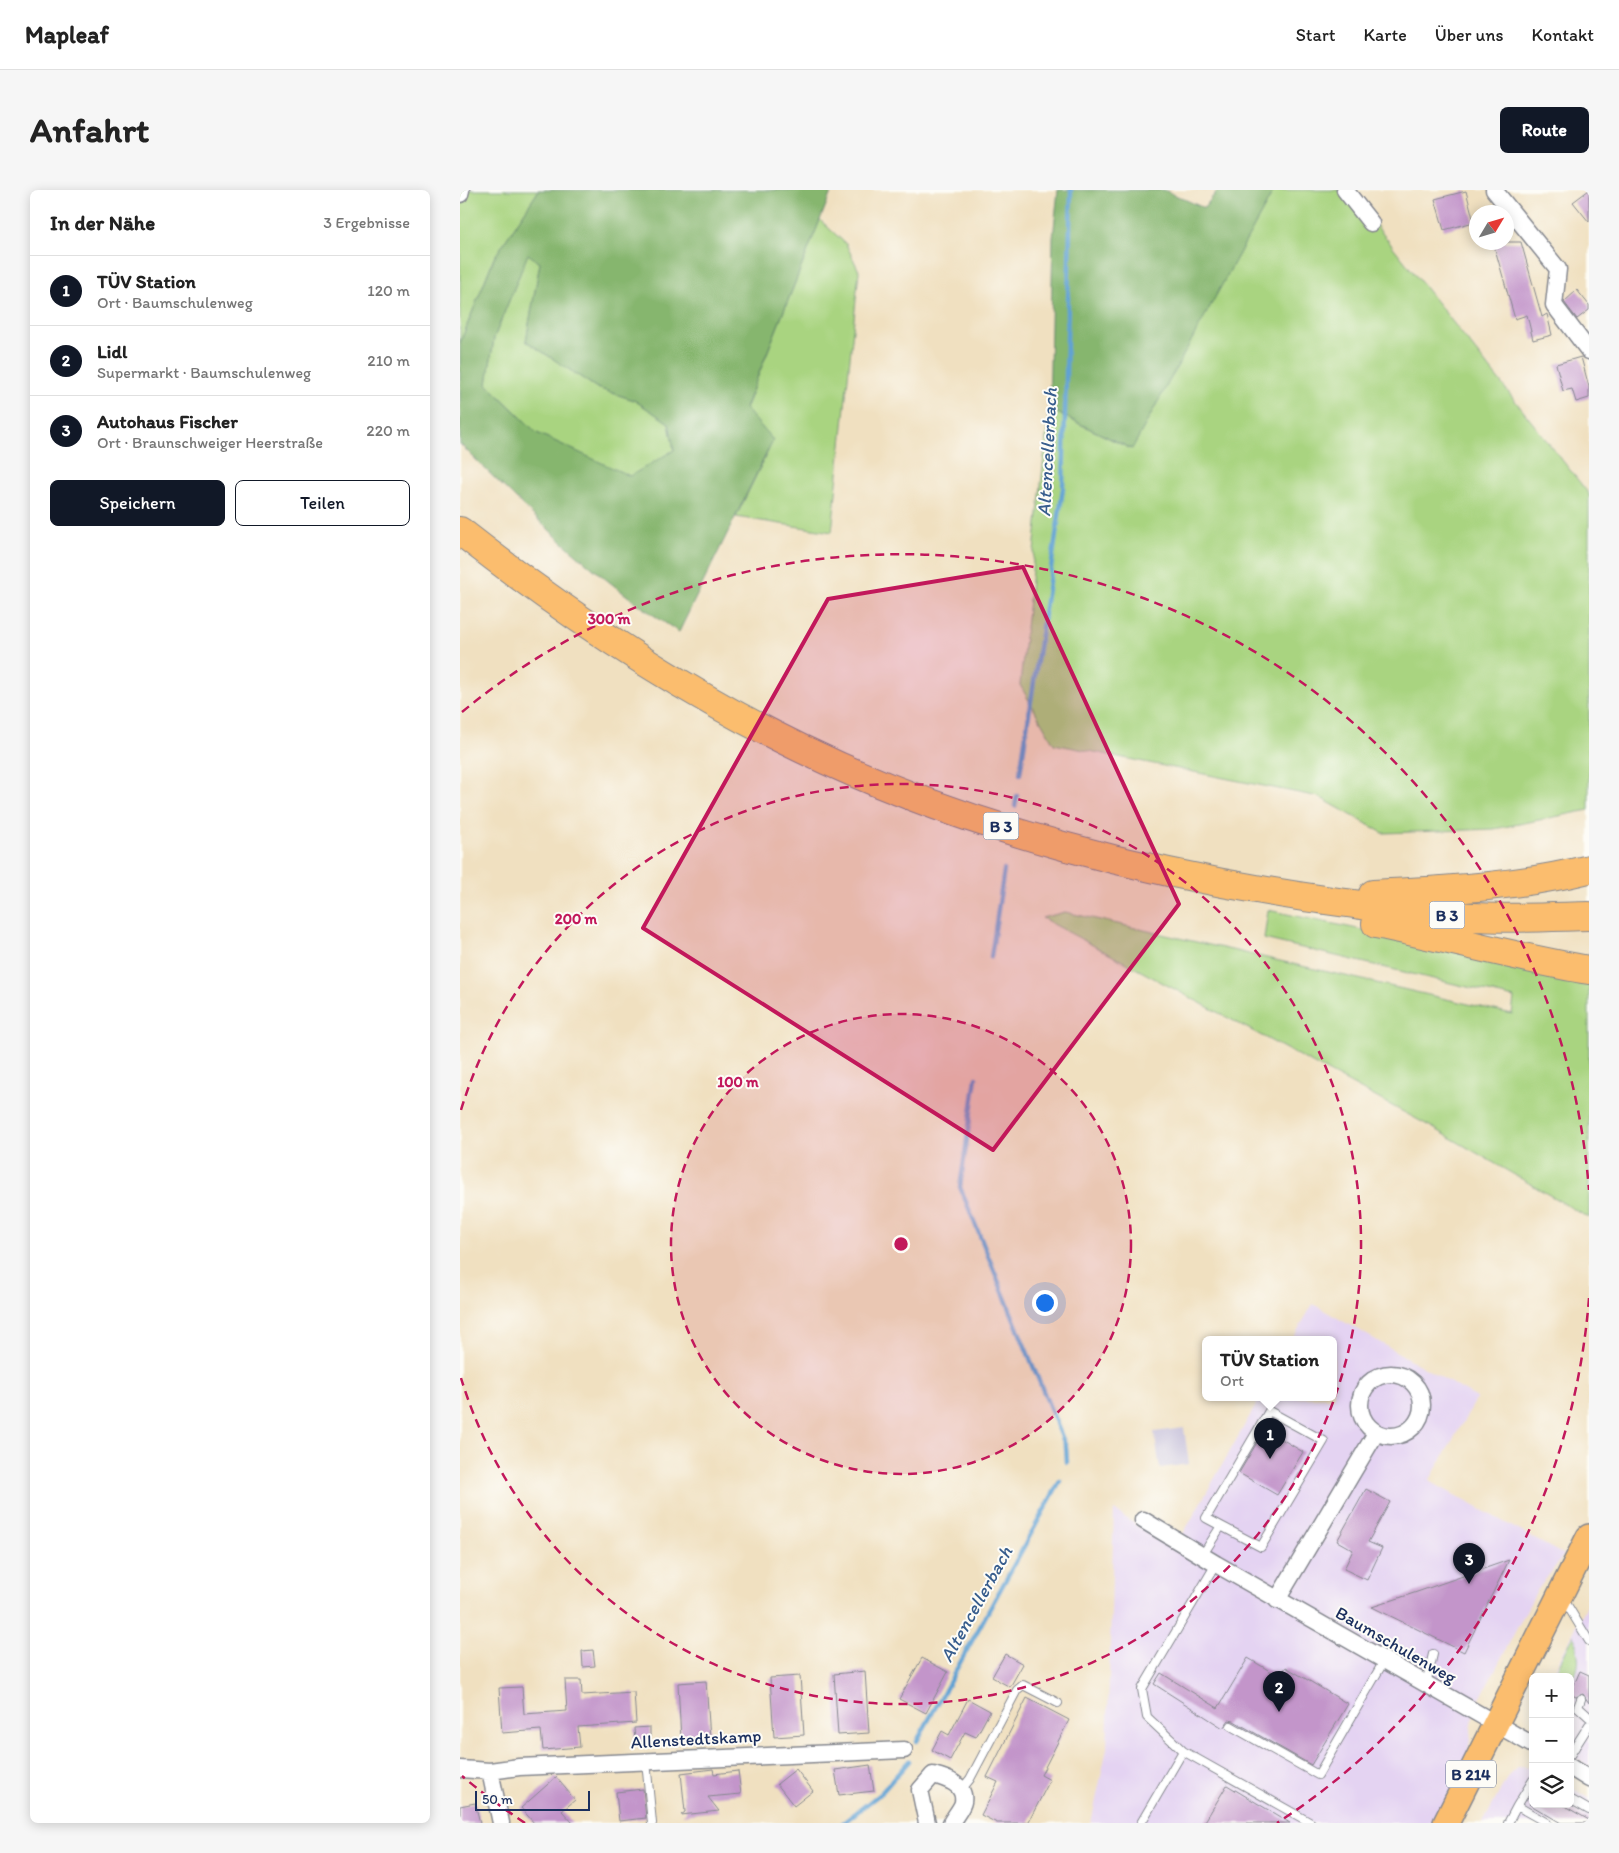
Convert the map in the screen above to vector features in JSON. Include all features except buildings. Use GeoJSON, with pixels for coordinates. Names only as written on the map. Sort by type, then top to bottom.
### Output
{"type":"FeatureCollection","features":[{"type":"Feature","properties":{"kind":"highway","name":"B 3"},"geometry":{"type":"LineString","coordinates":[[460,531],[574,617],[649,665],[728,711],[800,748],[873,781],[968,816],[1108,858],[1232,886],[1306,897],[1474,917],[1589,916]]}},
{"type":"Feature","properties":{"kind":"highway"},"geometry":{"type":"LineString","coordinates":[[1306,897],[1489,888],[1546,880],[1589,869]]}},
{"type":"Feature","properties":{"kind":"highway"},"geometry":{"type":"LineString","coordinates":[[1232,886],[1258,905],[1362,921],[1433,935],[1546,963],[1589,970]]}},
{"type":"Feature","properties":{"kind":"main road","name":"B 214"},"geometry":{"type":"LineString","coordinates":[[1446,1823],[1589,1537]]}},
{"type":"Feature","properties":{"kind":"street"},"geometry":{"type":"LineString","coordinates":[[460,194],[461,190]]}},
{"type":"Feature","properties":{"kind":"street"},"geometry":{"type":"LineString","coordinates":[[1345,190],[1371,223]]}},
{"type":"Feature","properties":{"kind":"street"},"geometry":{"type":"LineString","coordinates":[[1494,190],[1558,269],[1554,305],[1589,351]]}},
{"type":"Feature","properties":{"kind":"street"},"geometry":{"type":"LineString","coordinates":[[1277,1600],[1376,1433]]}},
{"type":"Feature","properties":{"kind":"street","name":"Baumschulenweg"},"geometry":{"type":"LineString","coordinates":[[1143,1520],[1277,1600],[1529,1743]]}},
{"type":"Feature","properties":{"kind":"street","name":"Allenstedtskamp"},"geometry":{"type":"LineString","coordinates":[[460,1769],[490,1771],[519,1767],[904,1750]]}},
{"type":"Feature","properties":{"kind":"street"},"geometry":{"type":"LineString","coordinates":[[1574,1770],[1589,1779]]}},
{"type":"Feature","properties":{"kind":"street"},"geometry":{"type":"LineString","coordinates":[[490,1771],[501,1823]]}},
{"type":"Feature","properties":{"kind":"street"},"geometry":{"type":"LineString","coordinates":[[928,1823],[920,1790],[932,1775],[948,1778],[961,1790],[963,1802],[950,1823]]}},
{"type":"Feature","properties":{"kind":"lane"},"geometry":{"type":"LineString","coordinates":[[1269,1411],[1324,1441],[1261,1547],[1221,1526],[1206,1518],[1269,1411]]}},
{"type":"Feature","properties":{"kind":"lane"},"geometry":{"type":"LineString","coordinates":[[1221,1526],[1209,1560],[1142,1689],[1147,1718],[1183,1751],[1311,1823]]}},
{"type":"Feature","properties":{"kind":"lane"},"geometry":{"type":"LineString","coordinates":[[1561,1594],[1589,1641]]}},
{"type":"Feature","properties":{"kind":"lane"},"geometry":{"type":"LineString","coordinates":[[1426,1685],[1432,1654]]}},
{"type":"Feature","properties":{"kind":"lane"},"geometry":{"type":"LineString","coordinates":[[1231,1726],[1318,1775],[1384,1661]]}},
{"type":"Feature","properties":{"kind":"lane"},"geometry":{"type":"LineString","coordinates":[[961,1790],[970,1780],[1017,1690],[1023,1685],[1058,1703]]}},
{"type":"Feature","properties":{"kind":"lane"},"geometry":{"type":"LineString","coordinates":[[1581,1699],[1578,1707],[1589,1717]]}},
{"type":"Feature","properties":{"kind":"lane"},"geometry":{"type":"LineString","coordinates":[[1574,1749],[1589,1725]]}},
{"type":"Feature","properties":{"kind":"lane"},"geometry":{"type":"LineString","coordinates":[[1141,1823],[1183,1751]]}},
{"type":"Feature","properties":{"kind":"lane"},"geometry":{"type":"LineString","coordinates":[[646,1761],[652,1823]]}},
{"type":"Feature","properties":{"kind":"lane"},"geometry":{"type":"LineString","coordinates":[[1508,1823],[1529,1786]]}},
{"type":"Feature","properties":{"kind":"lane"},"geometry":{"type":"LineString","coordinates":[[1574,1801],[1589,1810]]}},
{"type":"Feature","properties":{"kind":"lane"},"geometry":{"type":"LineString","coordinates":[[1517,1806],[1546,1823]]}},
{"type":"Feature","properties":{"kind":"highlighted area"},"geometry":{"type":"Polygon","coordinates":[[[1023,567],[1179,904],[993,1150],[643,928],[828,599],[1023,567]]]}},
{"type":"Feature","properties":{"kind":"shaded area"},"geometry":{"type":"Polygon","coordinates":[[[1313,1304],[1477,1398],[1429,1481],[1564,1555],[1536,1592],[1474,1710],[1466,1767],[1434,1823],[1091,1823],[1107,1748],[1114,1510],[1174,1550],[1258,1401],[1337,1401],[1337,1336],[1294,1336],[1313,1304]]]}},
{"type":"Feature","properties":{"kind":"shaded area"},"geometry":{"type":"Polygon","coordinates":[[[1184,1428],[1189,1464],[1160,1468],[1154,1432],[1184,1428]]]}},
{"type":"Feature","properties":{"kind":"shaded area"},"geometry":{"type":"Polygon","coordinates":[[[1589,1601],[1589,1767],[1574,1758],[1574,1673],[1553,1673],[1589,1601]]]}},
{"type":"Feature","properties":{"kind":"shaded area"},"geometry":{"type":"Polygon","coordinates":[[[1518,1767],[1529,1768],[1529,1808],[1574,1808],[1574,1789],[1589,1798],[1589,1823],[1483,1823],[1508,1776],[1518,1767]]]}},
{"type":"Feature","properties":{"kind":"green space"},"geometry":{"type":"Polygon","coordinates":[[[460,190],[539,190],[494,258],[460,343],[460,190]]]}},
{"type":"Feature","properties":{"kind":"green space"},"geometry":{"type":"Polygon","coordinates":[[[539,190],[832,190],[745,408],[773,440],[679,632],[649,612],[592,568],[538,520],[460,444],[460,343],[494,258],[539,190]],[[528,254],[494,338],[487,384],[537,433],[630,476],[674,450],[669,423],[634,400],[597,388],[526,341],[540,263],[528,254]]]}},
{"type":"Feature","properties":{"kind":"green space"},"geometry":{"type":"Polygon","coordinates":[[[1058,190],[1164,190],[1204,208],[1218,190],[1274,190],[1132,449],[1049,409],[1053,238],[1058,190]]]}},
{"type":"Feature","properties":{"kind":"green space"},"geometry":{"type":"Polygon","coordinates":[[[1274,190],[1348,190],[1589,494],[1589,810],[1494,829],[1383,833],[1319,797],[1054,744],[1020,685],[1049,409],[1131,449],[1274,190]]]}},
{"type":"Feature","properties":{"kind":"green space"},"geometry":{"type":"Polygon","coordinates":[[[820,220],[846,244],[859,271],[832,532],[736,517],[773,441],[745,409],[820,220]]]}},
{"type":"Feature","properties":{"kind":"green space"},"geometry":{"type":"Polygon","coordinates":[[[528,253],[540,263],[526,341],[597,388],[634,400],[669,423],[674,450],[630,477],[537,433],[487,384],[494,338],[528,253]]]}},
{"type":"Feature","properties":{"kind":"green space"},"geometry":{"type":"Polygon","coordinates":[[[1268,910],[1589,978],[1589,1218],[1437,1130],[1042,918],[1065,912],[1512,1014],[1514,998],[1264,939],[1268,910]]]}},
{"type":"Feature","properties":{"kind":"green space"},"geometry":{"type":"Polygon","coordinates":[[[1574,1635],[1578,1666],[1574,1677],[1574,1673],[1555,1673],[1574,1635]]]}},
{"type":"Feature","properties":{"kind":"waterway","name":"Altencellerbach"},"geometry":{"type":"LineString","coordinates":[[1020,774],[1063,489],[1071,190]]}},
{"type":"Feature","properties":{"kind":"waterway","name":"Altencellerbach"},"geometry":{"type":"LineString","coordinates":[[1015,806],[1017,796]]}},
{"type":"Feature","properties":{"kind":"waterway","name":"Altencellerbach"},"geometry":{"type":"LineString","coordinates":[[991,957],[1004,870]]}},
{"type":"Feature","properties":{"kind":"waterway","name":"Altencellerbach"},"geometry":{"type":"LineString","coordinates":[[976,1078],[960,1187],[1066,1447],[1067,1462]]}},
{"type":"Feature","properties":{"kind":"waterway","name":"Altencellerbach"},"geometry":{"type":"LineString","coordinates":[[917,1741],[1060,1481]]}},
{"type":"Feature","properties":{"kind":"waterway","name":"Altencellerbach"},"geometry":{"type":"LineString","coordinates":[[843,1823],[881,1793],[909,1761]]}},
{"type":"Feature","properties":{"kind":"place","name":"TÜV Station"},"geometry":{"type":"Point","coordinates":[1270,1459]}},
{"type":"Feature","properties":{"kind":"place","name":"Autohaus Fischer"},"geometry":{"type":"Point","coordinates":[1469,1584]}},
{"type":"Feature","properties":{"kind":"place","name":"Lidl"},"geometry":{"type":"Point","coordinates":[1279,1712]}}]}
